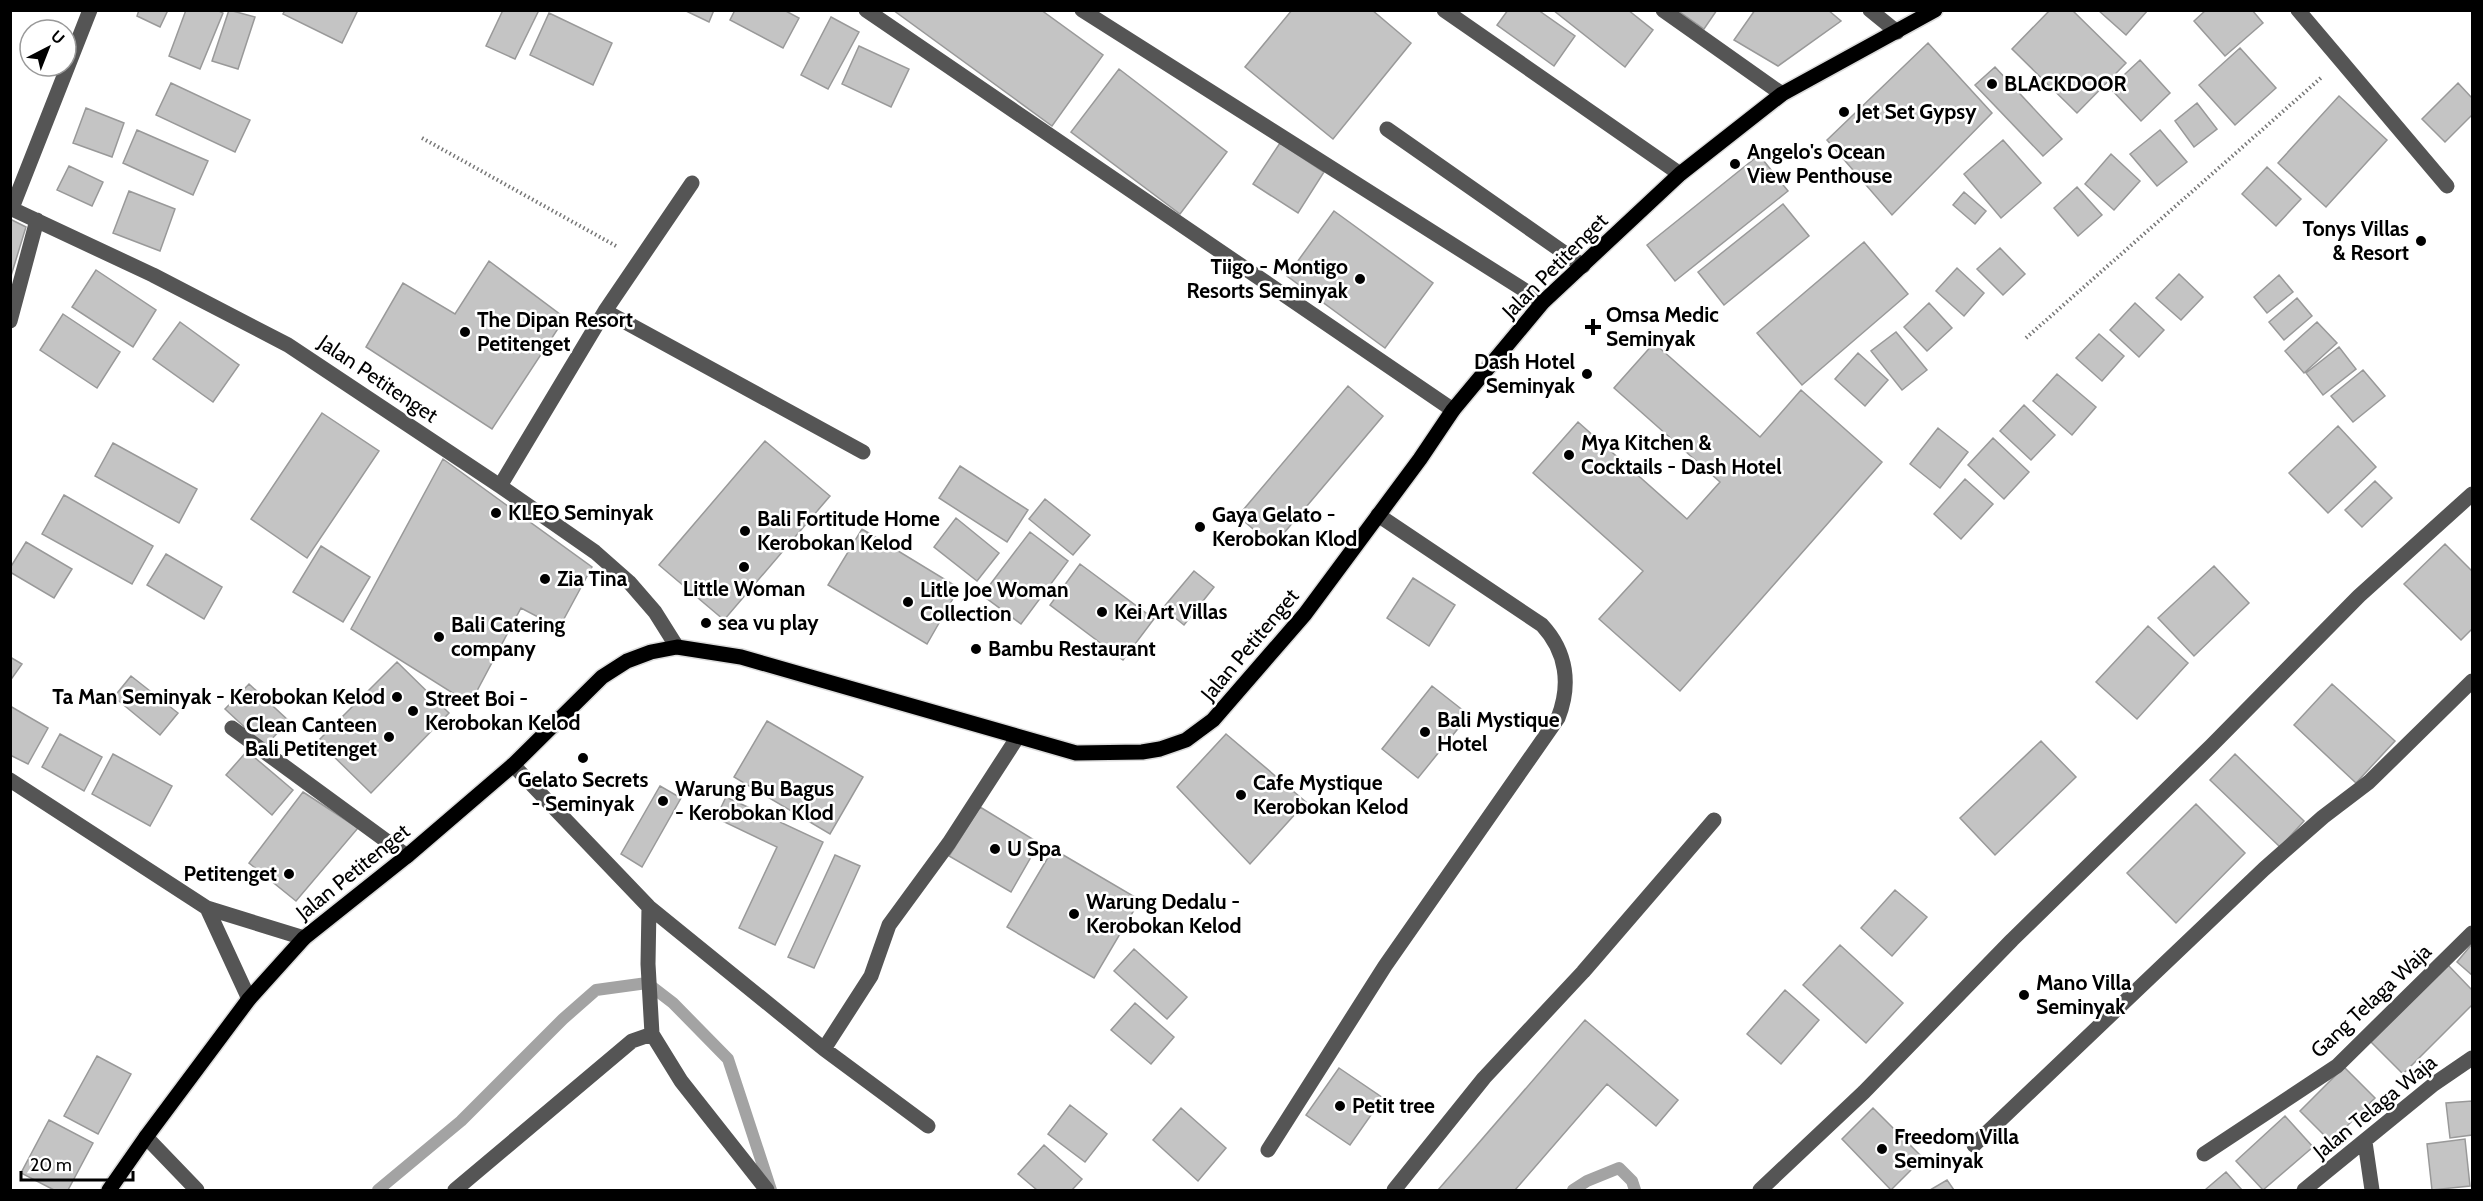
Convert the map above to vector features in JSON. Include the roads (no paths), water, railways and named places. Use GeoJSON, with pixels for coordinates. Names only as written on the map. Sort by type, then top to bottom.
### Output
{"type":"FeatureCollection","features":[{"type":"Feature","properties":{"kind":"main road","name":"Jalan Petitenget"},"geometry":{"type":"LineString","coordinates":[[109,1191],[146,1137],[249,999],[304,938],[407,856],[513,765],[602,676],[627,661],[651,652],[677,647],[741,657],[1017,738],[1076,753],[1142,752],[1160,749],[1186,740],[1213,720],[1305,614],[1453,410],[1544,302],[1680,174],[1782,94],[1935,10]]}},
{"type":"Feature","properties":{"kind":"street"},"geometry":{"type":"LineString","coordinates":[[11,208],[90,10]]}},
{"type":"Feature","properties":{"kind":"street"},"geometry":{"type":"LineString","coordinates":[[866,10],[1453,410]]}},
{"type":"Feature","properties":{"kind":"street"},"geometry":{"type":"LineString","coordinates":[[1082,10],[1544,302]]}},
{"type":"Feature","properties":{"kind":"street"},"geometry":{"type":"LineString","coordinates":[[1444,10],[1680,174]]}},
{"type":"Feature","properties":{"kind":"street"},"geometry":{"type":"LineString","coordinates":[[1663,10],[1782,94]]}},
{"type":"Feature","properties":{"kind":"street"},"geometry":{"type":"LineString","coordinates":[[1870,10],[1897,32]]}},
{"type":"Feature","properties":{"kind":"street"},"geometry":{"type":"LineString","coordinates":[[2298,10],[2447,186]]}},
{"type":"Feature","properties":{"kind":"street"},"geometry":{"type":"LineString","coordinates":[[1388,129],[1583,266]]}},
{"type":"Feature","properties":{"kind":"street"},"geometry":{"type":"LineString","coordinates":[[500,486],[605,311],[692,183]]}},
{"type":"Feature","properties":{"kind":"street","name":"Jalan Petitenget"},"geometry":{"type":"LineString","coordinates":[[11,208],[153,275],[288,345],[595,552],[629,582],[655,612],[677,647]]}},
{"type":"Feature","properties":{"kind":"street"},"geometry":{"type":"LineString","coordinates":[[10,321],[37,220]]}},
{"type":"Feature","properties":{"kind":"street"},"geometry":{"type":"LineString","coordinates":[[605,311],[863,452]]}},
{"type":"Feature","properties":{"kind":"street"},"geometry":{"type":"LineString","coordinates":[[1760,1191],[1864,1092],[2012,940],[2212,745],[2359,596],[2472,494]]}},
{"type":"Feature","properties":{"kind":"street"},"geometry":{"type":"LineString","coordinates":[[1268,1150],[1385,966],[1558,718],[1565,699],[1565,670],[1559,648],[1542,625],[1378,515]]}},
{"type":"Feature","properties":{"kind":"street"},"geometry":{"type":"LineString","coordinates":[[1974,1145],[2264,869],[2323,817],[2369,782],[2472,681]]}},
{"type":"Feature","properties":{"kind":"street"},"geometry":{"type":"LineString","coordinates":[[232,728],[407,856]]}},
{"type":"Feature","properties":{"kind":"street"},"geometry":{"type":"LineString","coordinates":[[824,1049],[871,976],[889,925],[949,843],[1017,738]]}},
{"type":"Feature","properties":{"kind":"street"},"geometry":{"type":"LineString","coordinates":[[513,765],[649,907],[824,1049],[928,1126]]}},
{"type":"Feature","properties":{"kind":"street"},"geometry":{"type":"LineString","coordinates":[[10,780],[207,908],[304,938]]}},
{"type":"Feature","properties":{"kind":"street"},"geometry":{"type":"LineString","coordinates":[[1394,1191],[1484,1078],[1590,964],[1714,820]]}},
{"type":"Feature","properties":{"kind":"street"},"geometry":{"type":"LineString","coordinates":[[649,907],[648,964],[652,1034],[681,1081],[767,1191]]}},
{"type":"Feature","properties":{"kind":"street"},"geometry":{"type":"LineString","coordinates":[[207,908],[249,999]]}},
{"type":"Feature","properties":{"kind":"street","name":"Gang Telaga Waja"},"geometry":{"type":"LineString","coordinates":[[2204,1154],[2337,1065],[2472,933]]}},
{"type":"Feature","properties":{"kind":"street"},"geometry":{"type":"LineString","coordinates":[[455,1191],[632,1041],[652,1034]]}},
{"type":"Feature","properties":{"kind":"street","name":"Jalan Telaga Waja"},"geometry":{"type":"LineString","coordinates":[[2304,1191],[2434,1084],[2472,1058]]}},
{"type":"Feature","properties":{"kind":"street"},"geometry":{"type":"LineString","coordinates":[[146,1137],[197,1191]]}},
{"type":"Feature","properties":{"kind":"street"},"geometry":{"type":"LineString","coordinates":[[2365,1142],[2372,1191]]}},
{"type":"Feature","properties":{"kind":"waterway"},"geometry":{"type":"LineString","coordinates":[[378,1190],[461,1121],[563,1019],[596,990],[647,983],[673,1003],[728,1059],[771,1190]]}},
{"type":"Feature","properties":{"kind":"waterway"},"geometry":{"type":"LineString","coordinates":[[1573,1190],[1587,1181],[1619,1168],[1632,1181],[1635,1190]]}},
{"type":"Feature","properties":{"kind":"place","name":"BLACKDOOR"},"geometry":{"type":"Point","coordinates":[1992,84]}},
{"type":"Feature","properties":{"kind":"place","name":"Jet Set Gypsy"},"geometry":{"type":"Point","coordinates":[1844,112]}},
{"type":"Feature","properties":{"kind":"place","name":"Angelo's Ocean View Penthouse"},"geometry":{"type":"Point","coordinates":[1735,164]}},
{"type":"Feature","properties":{"kind":"place","name":"Tonys Villas & Resort"},"geometry":{"type":"Point","coordinates":[2421,241]}},
{"type":"Feature","properties":{"kind":"place","name":"Tiigo - Montigo Resorts Seminyak"},"geometry":{"type":"Point","coordinates":[1360,279]}},
{"type":"Feature","properties":{"kind":"place","name":"Omsa Medic Seminyak"},"geometry":{"type":"Point","coordinates":[1593,327]}},
{"type":"Feature","properties":{"kind":"place","name":"The Dipan Resort Petitenget"},"geometry":{"type":"Point","coordinates":[465,332]}},
{"type":"Feature","properties":{"kind":"place","name":"Dash Hotel Seminyak"},"geometry":{"type":"Point","coordinates":[1587,374]}},
{"type":"Feature","properties":{"kind":"place","name":"Mya Kitchen & Cocktails - Dash Hotel"},"geometry":{"type":"Point","coordinates":[1569,455]}},
{"type":"Feature","properties":{"kind":"place","name":"KLEO Seminyak"},"geometry":{"type":"Point","coordinates":[496,513]}},
{"type":"Feature","properties":{"kind":"place","name":"Gaya Gelato - Kerobokan Klod"},"geometry":{"type":"Point","coordinates":[1200,527]}},
{"type":"Feature","properties":{"kind":"place","name":"Bali Fortitude Home Kerobokan Kelod"},"geometry":{"type":"Point","coordinates":[745,531]}},
{"type":"Feature","properties":{"kind":"place","name":"Little Woman"},"geometry":{"type":"Point","coordinates":[744,567]}},
{"type":"Feature","properties":{"kind":"place","name":"Zia Tina"},"geometry":{"type":"Point","coordinates":[545,579]}},
{"type":"Feature","properties":{"kind":"place","name":"Litle Joe Woman Collection"},"geometry":{"type":"Point","coordinates":[908,602]}},
{"type":"Feature","properties":{"kind":"place","name":"Kei Art Villas"},"geometry":{"type":"Point","coordinates":[1102,612]}},
{"type":"Feature","properties":{"kind":"place","name":"sea vu play"},"geometry":{"type":"Point","coordinates":[706,623]}},
{"type":"Feature","properties":{"kind":"place","name":"Bali Catering company"},"geometry":{"type":"Point","coordinates":[439,637]}},
{"type":"Feature","properties":{"kind":"place","name":"Bambu Restaurant"},"geometry":{"type":"Point","coordinates":[976,649]}},
{"type":"Feature","properties":{"kind":"place","name":"Ta Man Seminyak - Kerobokan Kelod"},"geometry":{"type":"Point","coordinates":[397,697]}},
{"type":"Feature","properties":{"kind":"place","name":"Street Boi - Kerobokan Kelod"},"geometry":{"type":"Point","coordinates":[413,711]}},
{"type":"Feature","properties":{"kind":"place","name":"Bali Mystique Hotel"},"geometry":{"type":"Point","coordinates":[1425,732]}},
{"type":"Feature","properties":{"kind":"place","name":"Clean Canteen Bali Petitenget"},"geometry":{"type":"Point","coordinates":[389,737]}},
{"type":"Feature","properties":{"kind":"place","name":"Gelato Secrets - Seminyak"},"geometry":{"type":"Point","coordinates":[583,758]}},
{"type":"Feature","properties":{"kind":"place","name":"Cafe Mystique Kerobokan Kelod"},"geometry":{"type":"Point","coordinates":[1241,795]}},
{"type":"Feature","properties":{"kind":"place","name":"Warung Bu Bagus - Kerobokan Klod"},"geometry":{"type":"Point","coordinates":[663,801]}},
{"type":"Feature","properties":{"kind":"place","name":"U Spa"},"geometry":{"type":"Point","coordinates":[995,849]}},
{"type":"Feature","properties":{"kind":"place","name":"Petitenget"},"geometry":{"type":"Point","coordinates":[289,874]}},
{"type":"Feature","properties":{"kind":"place","name":"Warung Dedalu - Kerobokan Kelod"},"geometry":{"type":"Point","coordinates":[1074,914]}},
{"type":"Feature","properties":{"kind":"place","name":"Mano Villa Seminyak"},"geometry":{"type":"Point","coordinates":[2024,995]}},
{"type":"Feature","properties":{"kind":"place","name":"Petit tree"},"geometry":{"type":"Point","coordinates":[1340,1106]}},
{"type":"Feature","properties":{"kind":"place","name":"Freedom Villa Seminyak"},"geometry":{"type":"Point","coordinates":[1882,1149]}}]}
